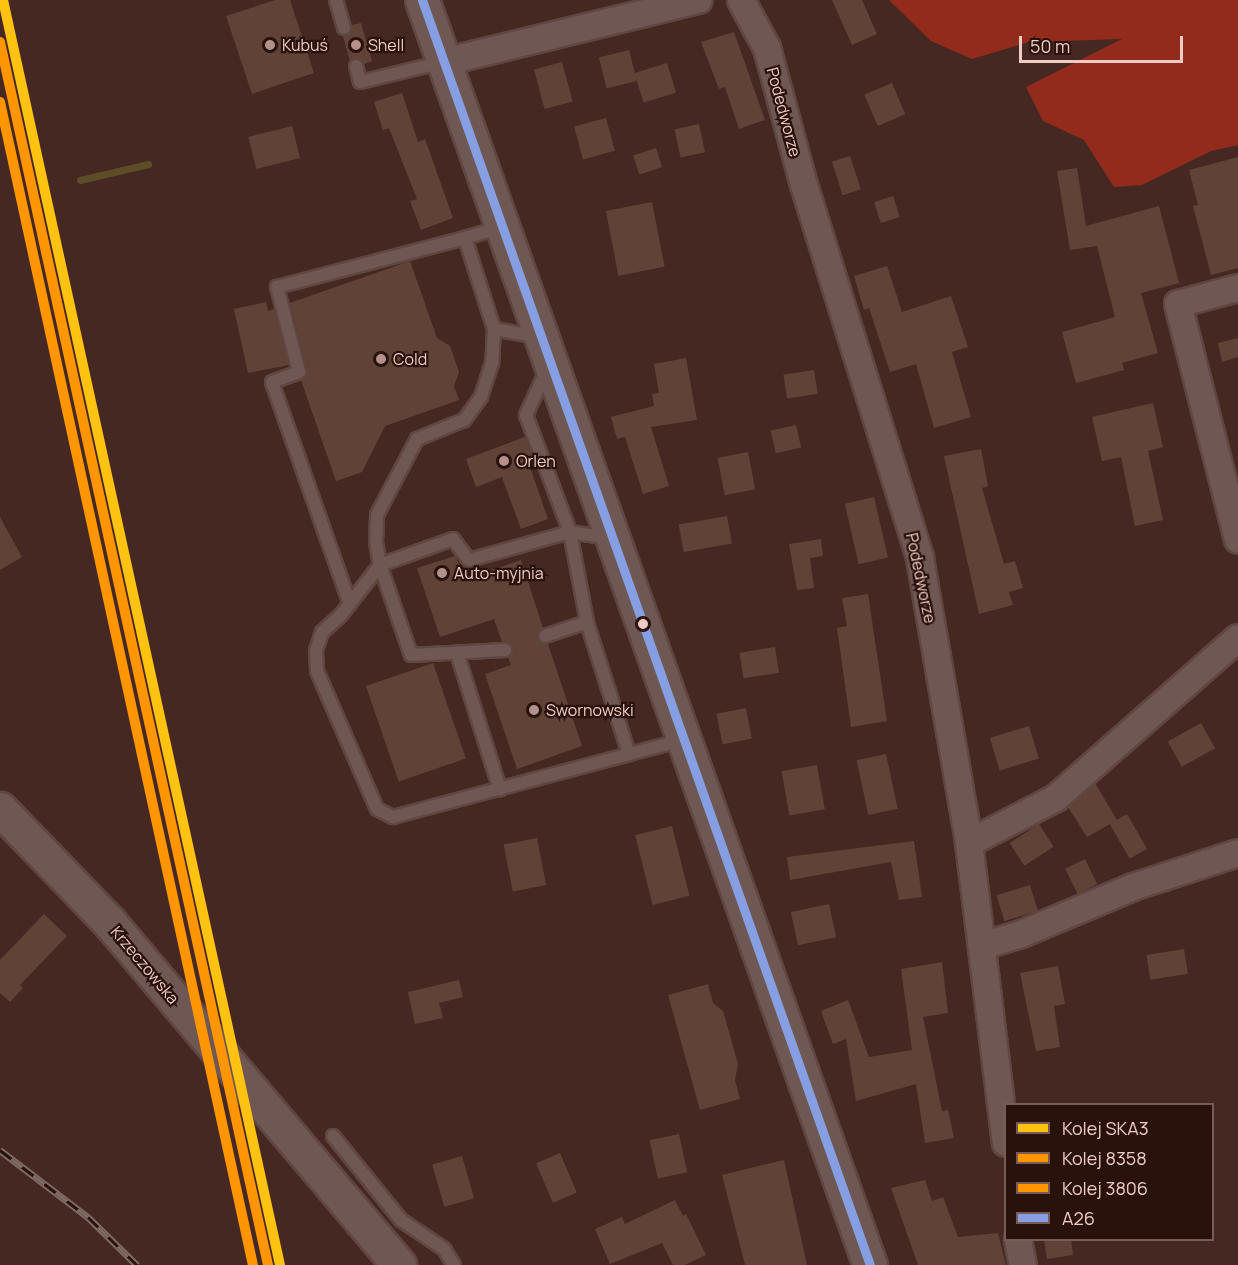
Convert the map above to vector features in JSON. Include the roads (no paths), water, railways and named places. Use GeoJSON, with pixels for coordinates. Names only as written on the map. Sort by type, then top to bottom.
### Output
{"type":"FeatureCollection","features":[{"type":"Feature","properties":{"kind":"main road"},"geometry":{"type":"LineString","coordinates":[[422,0],[870,1265]]}},
{"type":"Feature","properties":{"kind":"main road","name":"Krzeczowska"},"geometry":{"type":"LineString","coordinates":[[0,808],[110,923],[399,1265]]}},
{"type":"Feature","properties":{"kind":"street"},"geometry":{"type":"LineString","coordinates":[[444,62],[699,0]]}},
{"type":"Feature","properties":{"kind":"street","name":"Podedworze"},"geometry":{"type":"LineString","coordinates":[[741,0],[767,48],[804,185],[920,558],[969,843],[1004,1134]]}},
{"type":"Feature","properties":{"kind":"street"},"geometry":{"type":"LineString","coordinates":[[1238,288],[1178,304],[1238,539]]}},
{"type":"Feature","properties":{"kind":"street"},"geometry":{"type":"LineString","coordinates":[[969,843],[1056,798],[1238,638]]}},
{"type":"Feature","properties":{"kind":"street"},"geometry":{"type":"LineString","coordinates":[[982,946],[1019,935],[1133,887],[1238,853]]}},
{"type":"Feature","properties":{"kind":"street"},"geometry":{"type":"LineString","coordinates":[[1018,1241],[1023,1265]]}},
{"type":"Feature","properties":{"kind":"lane"},"geometry":{"type":"LineString","coordinates":[[336,0],[344,27]]}},
{"type":"Feature","properties":{"kind":"lane"},"geometry":{"type":"LineString","coordinates":[[356,66],[360,82],[444,62]]}},
{"type":"Feature","properties":{"kind":"lane"},"geometry":{"type":"LineString","coordinates":[[350,604],[272,382],[299,372],[277,287],[465,238],[502,226]]}},
{"type":"Feature","properties":{"kind":"lane"},"geometry":{"type":"LineString","coordinates":[[465,238],[494,329],[492,363],[481,397],[464,420],[417,439],[377,514],[380,565],[411,655],[506,650]]}},
{"type":"Feature","properties":{"kind":"lane"},"geometry":{"type":"LineString","coordinates":[[494,329],[546,350],[526,415],[570,532],[587,622],[629,754]]}},
{"type":"Feature","properties":{"kind":"lane"},"geometry":{"type":"LineString","coordinates":[[612,538],[570,532],[469,560],[453,539],[380,565],[350,604],[322,632],[316,651],[317,671],[377,809],[393,817],[685,739]]}},
{"type":"Feature","properties":{"kind":"lane"},"geometry":{"type":"LineString","coordinates":[[545,636],[587,622]]}},
{"type":"Feature","properties":{"kind":"lane"},"geometry":{"type":"LineString","coordinates":[[457,653],[500,789]]}},
{"type":"Feature","properties":{"kind":"lane"},"geometry":{"type":"LineString","coordinates":[[333,1136],[401,1220],[437,1244],[454,1265]]}},
{"type":"Feature","properties":{"kind":"waterway"},"geometry":{"type":"LineString","coordinates":[[80,180],[148,164]]}},
{"type":"Feature","properties":{"kind":"railway"},"geometry":{"type":"LineString","coordinates":[[0,1150],[88,1217],[137,1265]]}},
{"type":"Feature","properties":{"kind":"rail line","name":"SKA3"},"geometry":{"type":"LineString","coordinates":[[3,0],[280,1265]]}},
{"type":"Feature","properties":{"kind":"rail line","name":"8358"},"geometry":{"type":"LineString","coordinates":[[0,42],[268,1265]]}},
{"type":"Feature","properties":{"kind":"rail line","name":"3806"},"geometry":{"type":"LineString","coordinates":[[0,102],[253,1265]]}},
{"type":"Feature","properties":{"kind":"place","name":"Kubuś"},"geometry":{"type":"Point","coordinates":[270,45]}},
{"type":"Feature","properties":{"kind":"place","name":"Shell"},"geometry":{"type":"Point","coordinates":[356,45]}},
{"type":"Feature","properties":{"kind":"place","name":"Cold"},"geometry":{"type":"Point","coordinates":[381,359]}},
{"type":"Feature","properties":{"kind":"place","name":"Orlen"},"geometry":{"type":"Point","coordinates":[504,461]}},
{"type":"Feature","properties":{"kind":"place","name":"Auto-myjnia"},"geometry":{"type":"Point","coordinates":[442,573]}},
{"type":"Feature","properties":{"kind":"place","name":"Swornowski"},"geometry":{"type":"Point","coordinates":[534,710]}}]}
